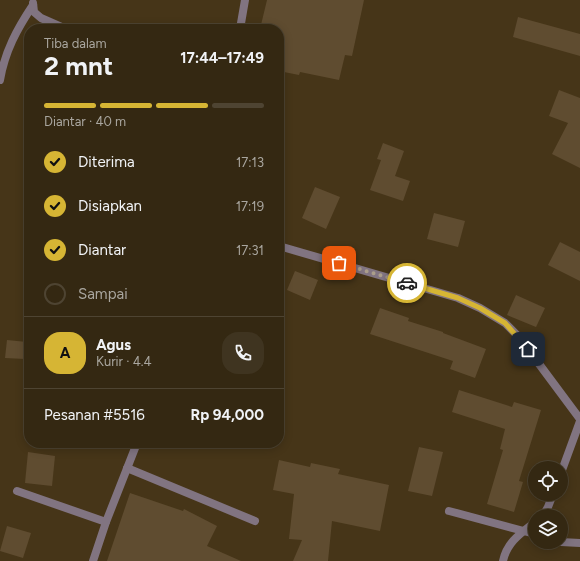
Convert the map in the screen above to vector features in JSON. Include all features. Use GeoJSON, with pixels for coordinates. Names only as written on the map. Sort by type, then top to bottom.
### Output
{"type":"FeatureCollection","features":[{"type":"Feature","properties":{"kind":"street"},"geometry":{"type":"LineString","coordinates":[[241,24],[245,0]]}},
{"type":"Feature","properties":{"kind":"street"},"geometry":{"type":"LineString","coordinates":[[34,2],[34,12],[41,18],[55,24]]}},
{"type":"Feature","properties":{"kind":"street"},"geometry":{"type":"LineString","coordinates":[[0,80],[8,51],[19,26],[34,2]]}},
{"type":"Feature","properties":{"kind":"street"},"geometry":{"type":"LineString","coordinates":[[284,247],[458,298],[480,308],[505,323],[519,337],[580,420],[565,461]]}},
{"type":"Feature","properties":{"kind":"street"},"geometry":{"type":"LineString","coordinates":[[93,561],[106,522],[135,448]]}},
{"type":"Feature","properties":{"kind":"street"},"geometry":{"type":"LineString","coordinates":[[127,468],[255,521]]}},
{"type":"Feature","properties":{"kind":"street"},"geometry":{"type":"LineString","coordinates":[[17,491],[106,522]]}},
{"type":"Feature","properties":{"kind":"street"},"geometry":{"type":"LineString","coordinates":[[449,511],[528,531]]}},
{"type":"Feature","properties":{"kind":"street"},"geometry":{"type":"LineString","coordinates":[[503,561],[505,553],[513,539],[528,528]]}},
{"type":"Feature","properties":{"kind":"street"},"geometry":{"type":"LineString","coordinates":[[568,542],[580,543]]}},
{"type":"Feature","properties":{"kind":"building"},"geometry":{"type":"Polygon","coordinates":[[[267,0],[364,0],[352,56],[345,55],[339,80],[300,72],[299,75],[284,72],[284,24],[261,24],[267,0]]]}},
{"type":"Feature","properties":{"kind":"building"},"geometry":{"type":"Polygon","coordinates":[[[518,17],[580,34],[580,56],[513,37],[518,17]]]}},
{"type":"Feature","properties":{"kind":"building"},"geometry":{"type":"Polygon","coordinates":[[[559,90],[580,98],[580,168],[552,154],[568,123],[549,116],[559,90]]]}},
{"type":"Feature","properties":{"kind":"building"},"geometry":{"type":"Polygon","coordinates":[[[383,143],[404,151],[395,176],[410,181],[403,201],[370,190],[381,160],[377,159],[383,143]]]}},
{"type":"Feature","properties":{"kind":"building"},"geometry":{"type":"Polygon","coordinates":[[[315,187],[340,197],[326,229],[302,218],[315,187]]]}},
{"type":"Feature","properties":{"kind":"building"},"geometry":{"type":"Polygon","coordinates":[[[434,213],[465,221],[458,247],[427,239],[434,213]]]}},
{"type":"Feature","properties":{"kind":"building"},"geometry":{"type":"Polygon","coordinates":[[[560,242],[580,252],[580,281],[548,265],[560,242]]]}},
{"type":"Feature","properties":{"kind":"building"},"geometry":{"type":"Polygon","coordinates":[[[295,271],[318,280],[310,300],[287,290],[295,271]]]}},
{"type":"Feature","properties":{"kind":"building"},"geometry":{"type":"Polygon","coordinates":[[[516,295],[545,308],[536,327],[507,315],[516,295]]]}},
{"type":"Feature","properties":{"kind":"building"},"geometry":{"type":"Polygon","coordinates":[[[380,308],[409,318],[408,321],[443,332],[486,349],[475,378],[450,369],[453,361],[370,334],[380,308]]]}},
{"type":"Feature","properties":{"kind":"building"},"geometry":{"type":"Polygon","coordinates":[[[7,340],[24,342],[24,359],[5,358],[7,340]]]}},
{"type":"Feature","properties":{"kind":"building"},"geometry":{"type":"Polygon","coordinates":[[[459,390],[512,407],[514,402],[541,410],[519,481],[523,482],[514,512],[487,504],[503,450],[500,449],[505,429],[452,412],[459,390]]]}},
{"type":"Feature","properties":{"kind":"building"},"geometry":{"type":"Polygon","coordinates":[[[419,447],[443,452],[432,496],[408,491],[419,447]]]}},
{"type":"Feature","properties":{"kind":"building"},"geometry":{"type":"Polygon","coordinates":[[[28,452],[55,456],[52,486],[25,483],[28,452]]]}},
{"type":"Feature","properties":{"kind":"building"},"geometry":{"type":"Polygon","coordinates":[[[279,460],[310,467],[311,463],[340,469],[338,474],[389,485],[380,531],[332,521],[328,561],[293,561],[302,540],[289,539],[294,494],[273,490],[279,460]]]}},
{"type":"Feature","properties":{"kind":"building"},"geometry":{"type":"Polygon","coordinates":[[[130,493],[183,511],[184,509],[217,526],[207,546],[241,561],[107,561],[130,493]]]}},
{"type":"Feature","properties":{"kind":"building"},"geometry":{"type":"Polygon","coordinates":[[[7,526],[31,533],[23,558],[0,551],[7,526]]]}},
{"type":"Feature","properties":{"kind":"way so far"},"geometry":{"type":"LineString","coordinates":[[339,263],[407,283]]}},
{"type":"Feature","properties":{"kind":"route"},"geometry":{"type":"LineString","coordinates":[[407,283],[458,298],[480,308],[505,323],[519,337],[528,349]]}}]}
